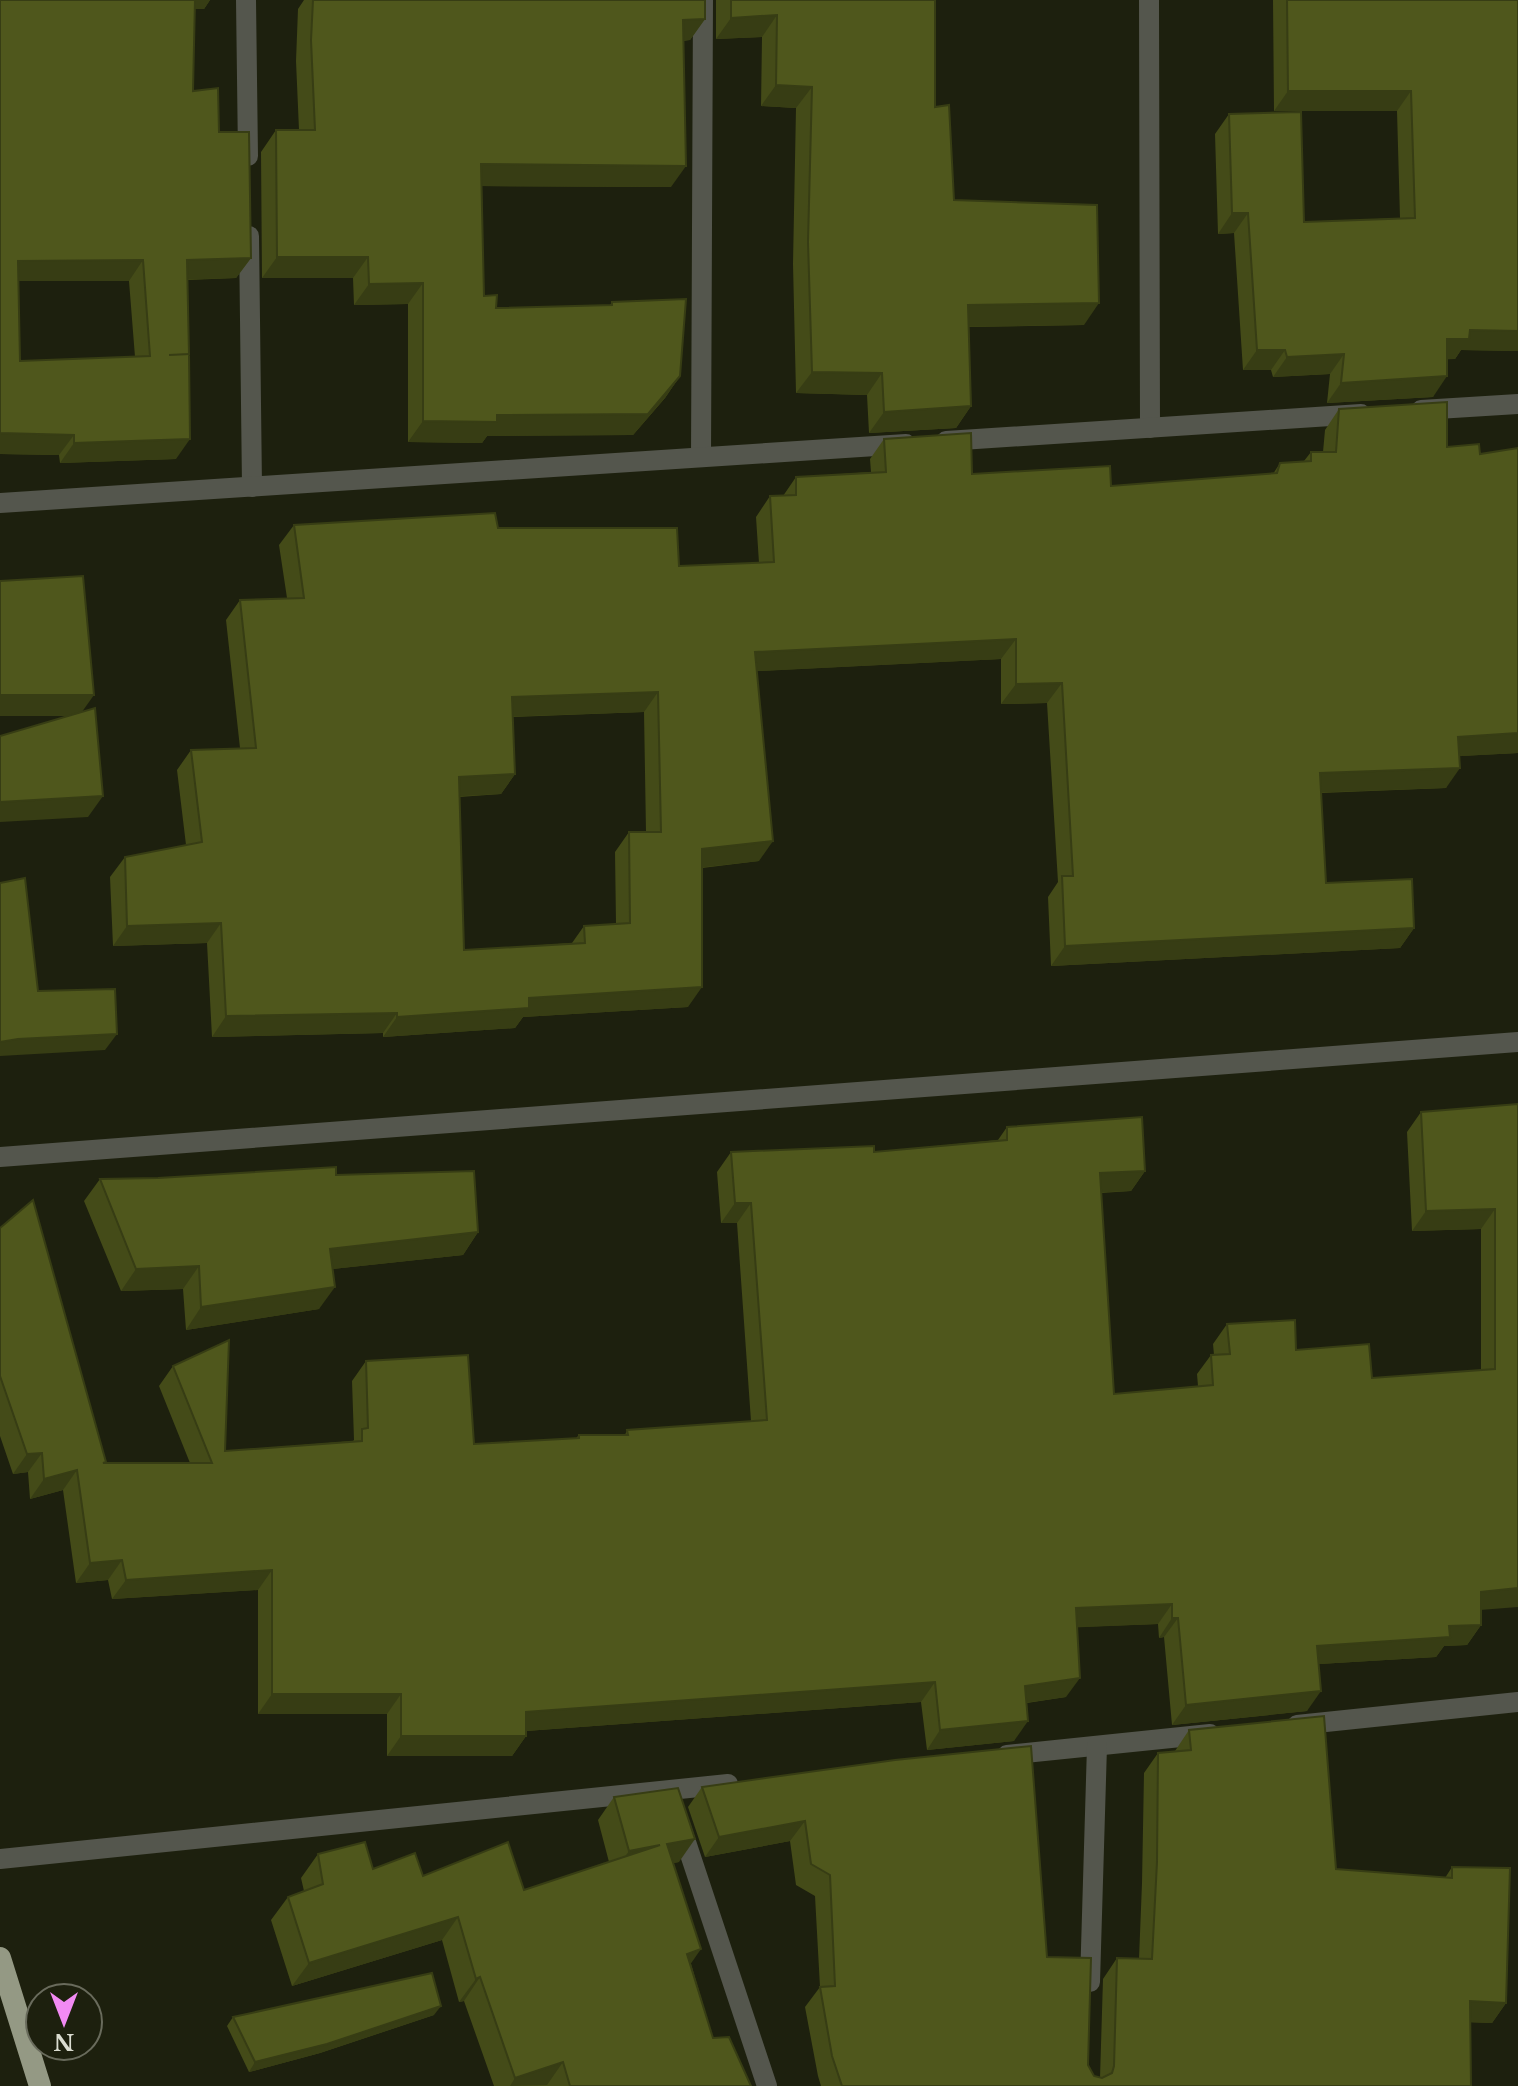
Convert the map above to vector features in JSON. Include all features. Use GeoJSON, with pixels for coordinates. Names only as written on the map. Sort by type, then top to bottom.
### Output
{"type":"FeatureCollection","features":[{"type":"Feature","properties":{"kind":"highway"},"geometry":{"type":"LineString","coordinates":[[0,1958],[40,2086]]}},
{"type":"Feature","properties":{"kind":"street"},"geometry":{"type":"LineString","coordinates":[[246,0],[248,173]]}},
{"type":"Feature","properties":{"kind":"street"},"geometry":{"type":"LineString","coordinates":[[701,457],[703,0]]}},
{"type":"Feature","properties":{"kind":"street"},"geometry":{"type":"LineString","coordinates":[[1149,0],[1150,428]]}},
{"type":"Feature","properties":{"kind":"street"},"geometry":{"type":"LineString","coordinates":[[249,220],[252,487]]}},
{"type":"Feature","properties":{"kind":"street"},"geometry":{"type":"LineString","coordinates":[[0,503],[1518,404]]}},
{"type":"Feature","properties":{"kind":"street"},"geometry":{"type":"LineString","coordinates":[[0,1157],[1518,1042]]}},
{"type":"Feature","properties":{"kind":"street"},"geometry":{"type":"LineString","coordinates":[[1284,1727],[1518,1702]]}},
{"type":"Feature","properties":{"kind":"street"},"geometry":{"type":"LineString","coordinates":[[986,1758],[1237,1731]]}},
{"type":"Feature","properties":{"kind":"street"},"geometry":{"type":"LineString","coordinates":[[1089,2009],[1097,1746]]}},
{"type":"Feature","properties":{"kind":"street"},"geometry":{"type":"LineString","coordinates":[[0,1859],[748,1782]]}},
{"type":"Feature","properties":{"kind":"street"},"geometry":{"type":"LineString","coordinates":[[669,1791],[767,2086]]}},
{"type":"Feature","properties":{"kind":"building"},"geometry":{"type":"Polygon","coordinates":[[[0,0],[195,0],[193,91],[218,88],[219,132],[249,132],[251,258],[187,260],[190,439],[74,443],[74,435],[0,433],[0,0]],[[143,260],[18,261],[20,361],[150,356],[143,260]]]}},
{"type":"Feature","properties":{"kind":"building"},"geometry":{"type":"Polygon","coordinates":[[[313,0],[705,0],[705,19],[683,20],[686,166],[481,164],[484,296],[497,295],[496,308],[612,305],[612,302],[686,299],[680,376],[648,414],[497,415],[497,422],[423,421],[423,283],[369,284],[368,257],[277,257],[276,130],[315,130],[311,40],[313,0]]]}},
{"type":"Feature","properties":{"kind":"building"},"geometry":{"type":"Polygon","coordinates":[[[731,0],[935,0],[935,107],[949,105],[954,200],[1097,205],[1099,303],[968,305],[971,406],[884,412],[882,373],[812,372],[808,242],[812,87],[776,85],[777,15],[731,18],[731,0]]]}},
{"type":"Feature","properties":{"kind":"building"},"geometry":{"type":"Polygon","coordinates":[[[1287,0],[1518,0],[1518,331],[1470,330],[1469,339],[1447,339],[1447,376],[1341,383],[1344,354],[1287,357],[1285,350],[1257,350],[1248,213],[1232,213],[1229,114],[1301,112],[1304,222],[1415,218],[1411,91],[1288,91],[1287,0]]]}},
{"type":"Feature","properties":{"kind":"building"},"geometry":{"type":"Polygon","coordinates":[[[1447,402],[1447,447],[1479,444],[1480,454],[1518,448],[1518,733],[1458,737],[1460,768],[1320,773],[1326,883],[1412,879],[1414,928],[1065,946],[1062,876],[1073,876],[1062,683],[1016,684],[1016,639],[755,652],[773,841],[702,849],[702,987],[529,998],[529,1008],[397,1017],[397,1013],[226,1016],[221,923],[127,926],[125,857],[202,842],[191,750],[256,748],[240,600],[304,598],[294,525],[495,513],[498,528],[677,528],[679,566],[774,562],[770,496],[796,495],[796,477],[886,472],[884,439],[971,433],[972,474],[1110,466],[1111,486],[1277,473],[1280,463],[1311,461],[1311,452],[1336,452],[1339,409],[1447,402]],[[658,692],[512,697],[515,774],[459,777],[464,950],[585,943],[584,926],[630,923],[629,832],[661,832],[658,692]]]}},
{"type":"Feature","properties":{"kind":"building"},"geometry":{"type":"Polygon","coordinates":[[[83,576],[94,695],[0,695],[0,581],[83,576]]]}},
{"type":"Feature","properties":{"kind":"building"},"geometry":{"type":"Polygon","coordinates":[[[95,708],[103,796],[0,802],[0,736],[95,708]]]}},
{"type":"Feature","properties":{"kind":"building"},"geometry":{"type":"Polygon","coordinates":[[[25,878],[38,991],[115,989],[117,1034],[0,1042],[0,883],[25,878]]]}},
{"type":"Feature","properties":{"kind":"building"},"geometry":{"type":"Polygon","coordinates":[[[1518,1104],[1518,1588],[1481,1592],[1481,1625],[1449,1626],[1450,1637],[1317,1646],[1321,1691],[1186,1705],[1178,1618],[1172,1618],[1172,1604],[1076,1608],[1080,1678],[1025,1686],[1028,1721],[940,1730],[935,1682],[526,1712],[526,1736],[401,1736],[401,1694],[272,1694],[272,1570],[126,1580],[122,1560],[90,1563],[77,1470],[44,1479],[42,1453],[27,1454],[0,1376],[0,1228],[33,1200],[106,1462],[103,1463],[212,1463],[173,1366],[229,1340],[225,1451],[362,1441],[362,1429],[368,1428],[366,1361],[468,1355],[474,1444],[579,1438],[579,1435],[628,1435],[627,1430],[767,1420],[751,1203],[735,1203],[731,1152],[874,1146],[874,1152],[1007,1140],[1007,1127],[1142,1117],[1145,1171],[1100,1173],[1114,1394],[1213,1385],[1211,1355],[1230,1354],[1227,1324],[1295,1320],[1296,1350],[1369,1344],[1372,1378],[1495,1369],[1495,1209],[1426,1211],[1421,1112],[1518,1104]]]}},
{"type":"Feature","properties":{"kind":"building"},"geometry":{"type":"Polygon","coordinates":[[[336,1167],[336,1175],[474,1171],[478,1232],[330,1249],[335,1287],[201,1307],[199,1266],[136,1269],[100,1179],[158,1178],[336,1167]]]}},
{"type":"Feature","properties":{"kind":"building"},"geometry":{"type":"Polygon","coordinates":[[[1324,1716],[1336,1869],[1452,1878],[1452,1867],[1510,1868],[1506,2003],[1470,2001],[1471,2086],[842,2086],[832,2056],[820,1987],[835,1986],[830,1875],[811,1864],[805,1821],[719,1837],[702,1787],[895,1760],[1031,1746],[1047,1957],[1091,1958],[1088,2065],[1094,2076],[1102,2078],[1112,2073],[1114,2066],[1117,1958],[1152,1959],[1158,1753],[1191,1750],[1189,1730],[1324,1716]]]}},
{"type":"Feature","properties":{"kind":"building"},"geometry":{"type":"Polygon","coordinates":[[[678,1788],[695,1839],[667,1844],[701,1949],[687,1954],[713,2038],[729,2037],[751,2086],[570,2086],[563,2062],[515,2078],[480,1977],[476,1979],[458,1917],[309,1963],[288,1897],[323,1884],[318,1854],[365,1842],[373,1869],[415,1853],[423,1876],[508,1842],[524,1890],[660,1845],[629,1851],[614,1797],[678,1788]]]}},
{"type":"Feature","properties":{"kind":"building"},"geometry":{"type":"Polygon","coordinates":[[[432,1973],[441,2006],[327,2044],[255,2062],[233,2017],[432,1973]]]}}]}
